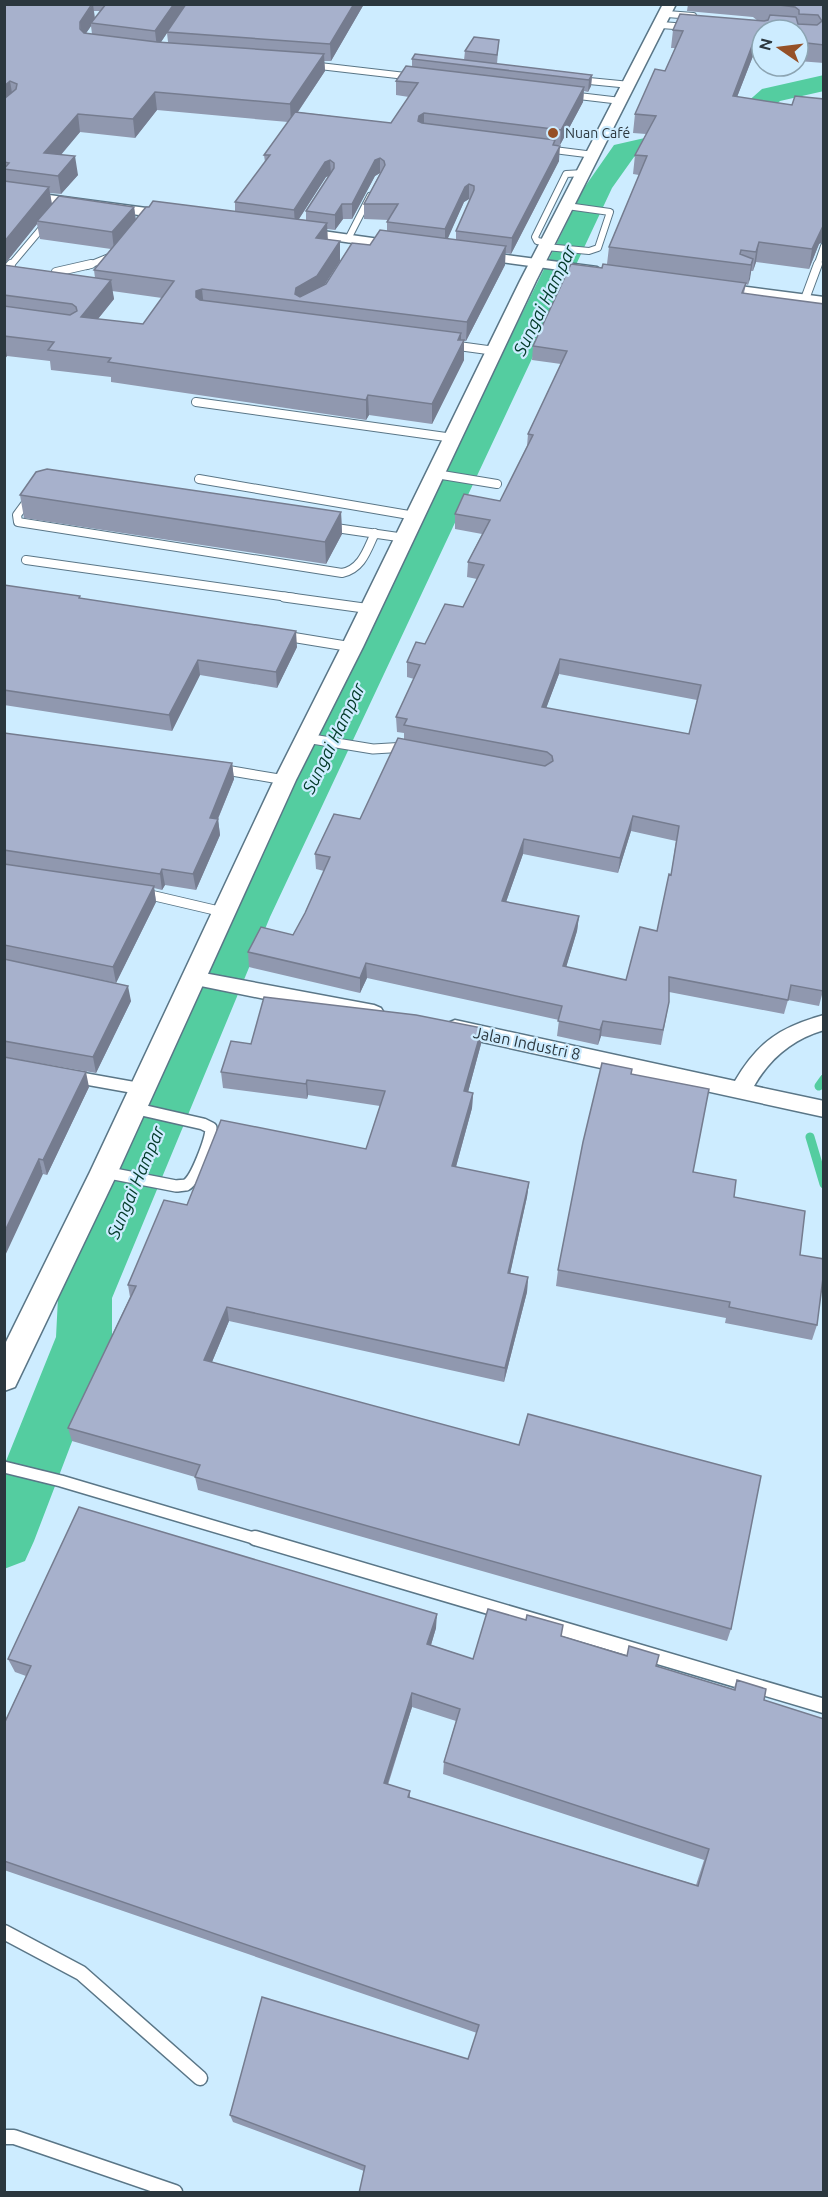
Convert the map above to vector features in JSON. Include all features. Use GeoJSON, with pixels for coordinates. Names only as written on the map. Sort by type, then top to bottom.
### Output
{"type":"FeatureCollection","features":[{"type":"Feature","properties":{"kind":"street"},"geometry":{"type":"LineString","coordinates":[[4,1377],[113,1173],[223,912],[285,780],[311,739],[415,516],[441,475],[453,438],[495,351],[548,253],[589,164],[666,14]]}},
{"type":"Feature","properties":{"kind":"street"},"geometry":{"type":"LineString","coordinates":[[4,193],[61,206],[148,217],[186,217]]}},
{"type":"Feature","properties":{"kind":"street"},"geometry":{"type":"LineString","coordinates":[[296,229],[355,243],[415,247]]}},
{"type":"Feature","properties":{"kind":"street"},"geometry":{"type":"LineString","coordinates":[[458,253],[548,253],[574,268],[608,273]]}},
{"type":"Feature","properties":{"kind":"street"},"geometry":{"type":"LineString","coordinates":[[701,285],[824,301]]}},
{"type":"Feature","properties":{"kind":"street"},"geometry":{"type":"LineString","coordinates":[[197,978],[399,1017]]}},
{"type":"Feature","properties":{"kind":"street"},"geometry":{"type":"LineString","coordinates":[[741,1090],[764,1053],[782,1038],[804,1027],[824,1022]]}},
{"type":"Feature","properties":{"kind":"street","name":"Jalan Industri 8"},"geometry":{"type":"LineString","coordinates":[[434,1024],[824,1109]]}},
{"type":"Feature","properties":{"kind":"lane"},"geometry":{"type":"LineString","coordinates":[[666,14],[703,17]]}},
{"type":"Feature","properties":{"kind":"lane"},"geometry":{"type":"LineString","coordinates":[[666,14],[695,28]]}},
{"type":"Feature","properties":{"kind":"lane"},"geometry":{"type":"LineString","coordinates":[[304,65],[417,77]]}},
{"type":"Feature","properties":{"kind":"lane"},"geometry":{"type":"LineString","coordinates":[[572,79],[626,93]]}},
{"type":"Feature","properties":{"kind":"lane"},"geometry":{"type":"LineString","coordinates":[[562,94],[626,93]]}},
{"type":"Feature","properties":{"kind":"lane"},"geometry":{"type":"LineString","coordinates":[[537,147],[589,164]]}},
{"type":"Feature","properties":{"kind":"lane"},"geometry":{"type":"LineString","coordinates":[[571,206],[608,211],[610,214],[598,248],[548,253],[535,237],[566,174],[589,164]]}},
{"type":"Feature","properties":{"kind":"lane"},"geometry":{"type":"LineString","coordinates":[[355,243],[374,188]]}},
{"type":"Feature","properties":{"kind":"lane"},"geometry":{"type":"LineString","coordinates":[[4,273],[50,219]]}},
{"type":"Feature","properties":{"kind":"lane"},"geometry":{"type":"LineString","coordinates":[[805,299],[824,246]]}},
{"type":"Feature","properties":{"kind":"lane"},"geometry":{"type":"LineString","coordinates":[[56,272],[84,267],[118,254]]}},
{"type":"Feature","properties":{"kind":"lane"},"geometry":{"type":"LineString","coordinates":[[437,343],[495,351]]}},
{"type":"Feature","properties":{"kind":"lane"},"geometry":{"type":"LineString","coordinates":[[196,402],[453,438]]}},
{"type":"Feature","properties":{"kind":"lane"},"geometry":{"type":"LineString","coordinates":[[441,475],[496,484]]}},
{"type":"Feature","properties":{"kind":"lane"},"geometry":{"type":"LineString","coordinates":[[200,479],[415,516]]}},
{"type":"Feature","properties":{"kind":"lane"},"geometry":{"type":"LineString","coordinates":[[36,489],[17,515],[18,522],[342,573],[349,573],[357,567],[375,533]]}},
{"type":"Feature","properties":{"kind":"lane"},"geometry":{"type":"LineString","coordinates":[[317,525],[405,538]]}},
{"type":"Feature","properties":{"kind":"lane"},"geometry":{"type":"LineString","coordinates":[[26,560],[371,609]]}},
{"type":"Feature","properties":{"kind":"lane"},"geometry":{"type":"LineString","coordinates":[[273,634],[352,647]]}},
{"type":"Feature","properties":{"kind":"lane"},"geometry":{"type":"LineString","coordinates":[[311,739],[373,750],[396,746],[414,748]]}},
{"type":"Feature","properties":{"kind":"lane"},"geometry":{"type":"LineString","coordinates":[[215,768],[285,780]]}},
{"type":"Feature","properties":{"kind":"lane"},"geometry":{"type":"LineString","coordinates":[[127,891],[166,897],[190,906],[223,912]]}},
{"type":"Feature","properties":{"kind":"lane"},"geometry":{"type":"LineString","coordinates":[[62,1074],[211,1128],[211,1136],[192,1179],[185,1185],[176,1186],[113,1173]]}},
{"type":"Feature","properties":{"kind":"lane"},"geometry":{"type":"LineString","coordinates":[[8,1468],[61,1481],[824,1706]]}},
{"type":"Feature","properties":{"kind":"lane"},"geometry":{"type":"LineString","coordinates":[[4,1932],[81,1973],[200,2078]]}},
{"type":"Feature","properties":{"kind":"lane"},"geometry":{"type":"LineString","coordinates":[[4,2137],[14,2137],[175,2193]]}},
{"type":"Feature","properties":{"kind":"building"},"geometry":{"type":"Polygon","coordinates":[[[4,4],[92,4],[80,22],[80,29],[84,33],[157,42],[324,54],[290,104],[155,92],[133,119],[78,114],[44,153],[75,156],[58,176],[4,169],[9,163],[4,162],[4,99],[16,89],[17,84],[10,81],[4,86],[4,4]]]}},
{"type":"Feature","properties":{"kind":"building"},"geometry":{"type":"Polygon","coordinates":[[[106,4],[174,4],[155,31],[91,23],[106,4]]]}},
{"type":"Feature","properties":{"kind":"building"},"geometry":{"type":"Polygon","coordinates":[[[186,4],[354,4],[330,44],[167,32],[186,4]]]}},
{"type":"Feature","properties":{"kind":"building"},"geometry":{"type":"Polygon","coordinates":[[[771,4],[824,4],[824,45],[810,43],[810,25],[817,25],[822,21],[818,15],[799,14],[799,10],[795,7],[771,4]]]}},
{"type":"Feature","properties":{"kind":"building"},"geometry":{"type":"Polygon","coordinates":[[[680,14],[750,20],[750,51],[733,96],[792,105],[795,96],[824,99],[824,224],[812,249],[759,242],[756,252],[741,250],[740,254],[753,259],[751,265],[609,247],[647,156],[635,155],[656,116],[635,114],[655,69],[665,71],[683,31],[673,30],[680,14]]]}},
{"type":"Feature","properties":{"kind":"building"},"geometry":{"type":"Polygon","coordinates":[[[770,15],[796,18],[769,18],[770,15]]]}},
{"type":"Feature","properties":{"kind":"building"},"geometry":{"type":"Polygon","coordinates":[[[474,37],[499,40],[497,55],[465,51],[474,37]]]}},
{"type":"Feature","properties":{"kind":"building"},"geometry":{"type":"Polygon","coordinates":[[[415,54],[592,75],[589,80],[412,59],[415,54]]]}},
{"type":"Feature","properties":{"kind":"building"},"geometry":{"type":"Polygon","coordinates":[[[406,66],[584,87],[561,130],[424,113],[419,116],[418,121],[422,123],[555,140],[553,145],[560,146],[512,238],[456,231],[474,190],[474,186],[469,184],[465,187],[445,229],[387,222],[398,204],[364,204],[385,165],[380,158],[375,160],[352,204],[342,204],[335,215],[306,211],[334,168],[334,163],[330,160],[325,162],[294,210],[235,202],[270,155],[264,155],[295,112],[391,123],[418,83],[396,81],[406,66]]]}},
{"type":"Feature","properties":{"kind":"building"},"geometry":{"type":"Polygon","coordinates":[[[4,181],[49,187],[4,242],[4,181]]]}},
{"type":"Feature","properties":{"kind":"building"},"geometry":{"type":"Polygon","coordinates":[[[59,196],[134,207],[112,232],[37,221],[59,196]]]}},
{"type":"Feature","properties":{"kind":"building"},"geometry":{"type":"Polygon","coordinates":[[[153,201],[327,223],[316,238],[340,241],[317,276],[296,288],[295,294],[300,297],[326,284],[352,243],[370,245],[380,230],[506,246],[467,322],[202,289],[196,291],[196,297],[200,300],[461,333],[458,340],[464,340],[432,404],[368,395],[366,400],[108,362],[111,358],[48,350],[54,342],[4,336],[4,306],[70,315],[77,311],[72,304],[4,295],[4,265],[111,280],[81,317],[143,324],[174,281],[94,270],[153,201]]]}},
{"type":"Feature","properties":{"kind":"building"},"geometry":{"type":"Polygon","coordinates":[[[571,264],[602,268],[603,264],[746,283],[742,293],[824,304],[823,991],[791,985],[788,1000],[669,977],[669,1002],[663,1030],[603,1021],[600,1030],[558,1021],[562,1006],[366,963],[360,978],[248,952],[261,927],[293,935],[330,857],[315,854],[334,814],[360,819],[398,738],[545,766],[553,761],[552,756],[547,752],[404,725],[407,719],[396,717],[420,665],[407,662],[416,642],[425,644],[445,604],[463,607],[484,565],[468,562],[490,520],[455,514],[464,494],[500,501],[533,435],[528,434],[567,351],[533,346],[571,264]],[[560,659],[542,707],[689,734],[701,685],[560,659]],[[633,816],[620,858],[524,839],[502,901],[579,916],[563,966],[626,980],[640,927],[657,931],[669,874],[671,875],[679,826],[633,816]]]}},
{"type":"Feature","properties":{"kind":"building"},"geometry":{"type":"Polygon","coordinates":[[[47,469],[341,512],[325,542],[20,495],[36,472],[47,469]]]}},
{"type":"Feature","properties":{"kind":"building"},"geometry":{"type":"Polygon","coordinates":[[[4,585],[296,631],[276,672],[198,660],[169,715],[4,690],[4,585]]]}},
{"type":"Feature","properties":{"kind":"building"},"geometry":{"type":"Polygon","coordinates":[[[4,733],[232,763],[210,818],[218,819],[193,874],[162,869],[160,874],[4,850],[4,733]]]}},
{"type":"Feature","properties":{"kind":"building"},"geometry":{"type":"Polygon","coordinates":[[[4,864],[154,886],[113,967],[4,945],[4,864]]]}},
{"type":"Feature","properties":{"kind":"building"},"geometry":{"type":"Polygon","coordinates":[[[4,959],[128,986],[93,1057],[4,1041],[4,959]]]}},
{"type":"Feature","properties":{"kind":"building"},"geometry":{"type":"Polygon","coordinates":[[[264,997],[416,1015],[482,1028],[464,1091],[473,1093],[452,1166],[529,1182],[508,1273],[528,1277],[505,1368],[227,1307],[204,1360],[519,1445],[528,1414],[761,1476],[731,1629],[195,1477],[200,1465],[68,1428],[136,1286],[128,1285],[164,1200],[187,1205],[221,1120],[366,1149],[385,1091],[307,1080],[306,1084],[221,1072],[231,1041],[251,1044],[264,997]]]}},
{"type":"Feature","properties":{"kind":"building"},"geometry":{"type":"Polygon","coordinates":[[[4,1057],[86,1072],[43,1160],[39,1159],[4,1233],[4,1057]]]}},
{"type":"Feature","properties":{"kind":"building"},"geometry":{"type":"Polygon","coordinates":[[[602,1063],[632,1069],[631,1074],[709,1089],[693,1172],[736,1180],[734,1197],[805,1211],[800,1255],[824,1259],[817,1325],[729,1307],[730,1302],[558,1270],[583,1142],[602,1063]]]}},
{"type":"Feature","properties":{"kind":"building"},"geometry":{"type":"Polygon","coordinates":[[[79,1507],[437,1614],[427,1644],[473,1659],[488,1609],[526,1620],[527,1615],[563,1625],[561,1636],[627,1656],[629,1646],[659,1655],[656,1666],[735,1690],[737,1680],[766,1689],[764,1700],[824,1719],[824,2193],[359,2193],[365,2166],[230,2115],[262,1997],[468,2059],[479,2025],[4,1861],[4,1724],[31,1666],[8,1659],[79,1507]],[[412,1693],[384,1783],[410,1791],[408,1797],[698,1886],[709,1849],[444,1762],[460,1709],[412,1693]]]}},
{"type":"Feature","properties":{"kind":"waterway","name":"Sungai Hampar"},"geometry":{"type":"LineString","coordinates":[[4,1541],[84,1337],[85,1298],[247,917],[598,188],[624,151],[737,125],[771,95],[824,83]]}},
{"type":"Feature","properties":{"kind":"waterway"},"geometry":{"type":"LineString","coordinates":[[819,1086],[824,1079]]}},
{"type":"Feature","properties":{"kind":"waterway"},"geometry":{"type":"LineString","coordinates":[[810,1137],[824,1184]]}},
{"type":"Feature","properties":{"kind":"place","name":"Nuan Café"},"geometry":{"type":"Point","coordinates":[553,133]}}]}
